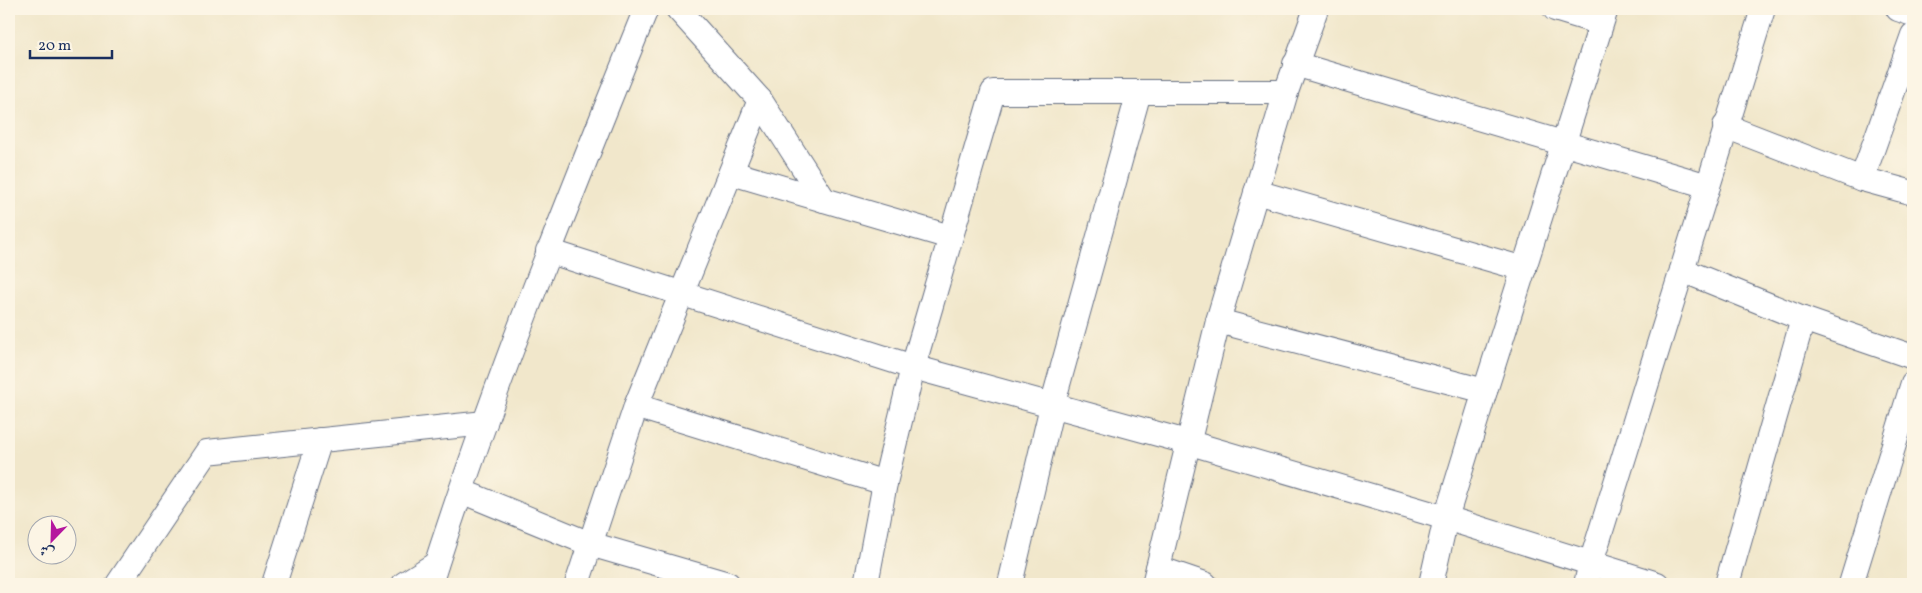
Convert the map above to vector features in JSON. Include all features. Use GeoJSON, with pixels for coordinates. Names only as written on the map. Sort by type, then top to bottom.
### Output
{"type":"FeatureCollection","features":[{"type":"Feature","properties":{"kind":"street"},"geometry":{"type":"LineString","coordinates":[[404,584],[433,574],[461,490],[548,251],[646,9]]}},
{"type":"Feature","properties":{"kind":"street"},"geometry":{"type":"LineString","coordinates":[[678,9],[760,100],[824,200]]}},
{"type":"Feature","properties":{"kind":"street"},"geometry":{"type":"LineString","coordinates":[[1204,584],[1156,576],[1187,442],[1218,321],[1286,92],[1316,9]]}},
{"type":"Feature","properties":{"kind":"street"},"geometry":{"type":"LineString","coordinates":[[1431,584],[1446,518],[1604,16],[1555,9]]}},
{"type":"Feature","properties":{"kind":"street"},"geometry":{"type":"LineString","coordinates":[[1589,574],[1725,126],[1763,9]]}},
{"type":"Feature","properties":{"kind":"street"},"geometry":{"type":"LineString","coordinates":[[1898,9],[1913,14]]}},
{"type":"Feature","properties":{"kind":"street"},"geometry":{"type":"LineString","coordinates":[[1862,179],[1913,35]]}},
{"type":"Feature","properties":{"kind":"street"},"geometry":{"type":"LineString","coordinates":[[1295,64],[1708,186]]}},
{"type":"Feature","properties":{"kind":"street"},"geometry":{"type":"LineString","coordinates":[[866,584],[885,483],[913,367],[993,92],[1286,92]]}},
{"type":"Feature","properties":{"kind":"street"},"geometry":{"type":"LineString","coordinates":[[1010,584],[1052,406],[1138,92]]}},
{"type":"Feature","properties":{"kind":"street"},"geometry":{"type":"LineString","coordinates":[[576,584],[636,406],[760,100]]}},
{"type":"Feature","properties":{"kind":"street"},"geometry":{"type":"LineString","coordinates":[[1725,126],[1862,179],[1913,193]]}},
{"type":"Feature","properties":{"kind":"street"},"geometry":{"type":"LineString","coordinates":[[732,173],[950,237]]}},
{"type":"Feature","properties":{"kind":"street"},"geometry":{"type":"LineString","coordinates":[[1256,192],[1524,269]]}},
{"type":"Feature","properties":{"kind":"street"},"geometry":{"type":"LineString","coordinates":[[548,251],[681,295],[913,367],[1187,442],[1446,518],[1589,574],[1657,584]]}},
{"type":"Feature","properties":{"kind":"street"},"geometry":{"type":"LineString","coordinates":[[1682,270],[1803,319],[1913,357]]}},
{"type":"Feature","properties":{"kind":"street"},"geometry":{"type":"LineString","coordinates":[[1727,584],[1803,319]]}},
{"type":"Feature","properties":{"kind":"street"},"geometry":{"type":"LineString","coordinates":[[1218,321],[1485,391]]}},
{"type":"Feature","properties":{"kind":"street"},"geometry":{"type":"LineString","coordinates":[[1851,584],[1913,383]]}},
{"type":"Feature","properties":{"kind":"street"},"geometry":{"type":"LineString","coordinates":[[636,406],[885,483]]}},
{"type":"Feature","properties":{"kind":"street"},"geometry":{"type":"LineString","coordinates":[[118,584],[207,452],[485,423]]}},
{"type":"Feature","properties":{"kind":"street"},"geometry":{"type":"LineString","coordinates":[[274,584],[320,440]]}},
{"type":"Feature","properties":{"kind":"street"},"geometry":{"type":"LineString","coordinates":[[461,490],[590,544],[728,584]]}}]}
